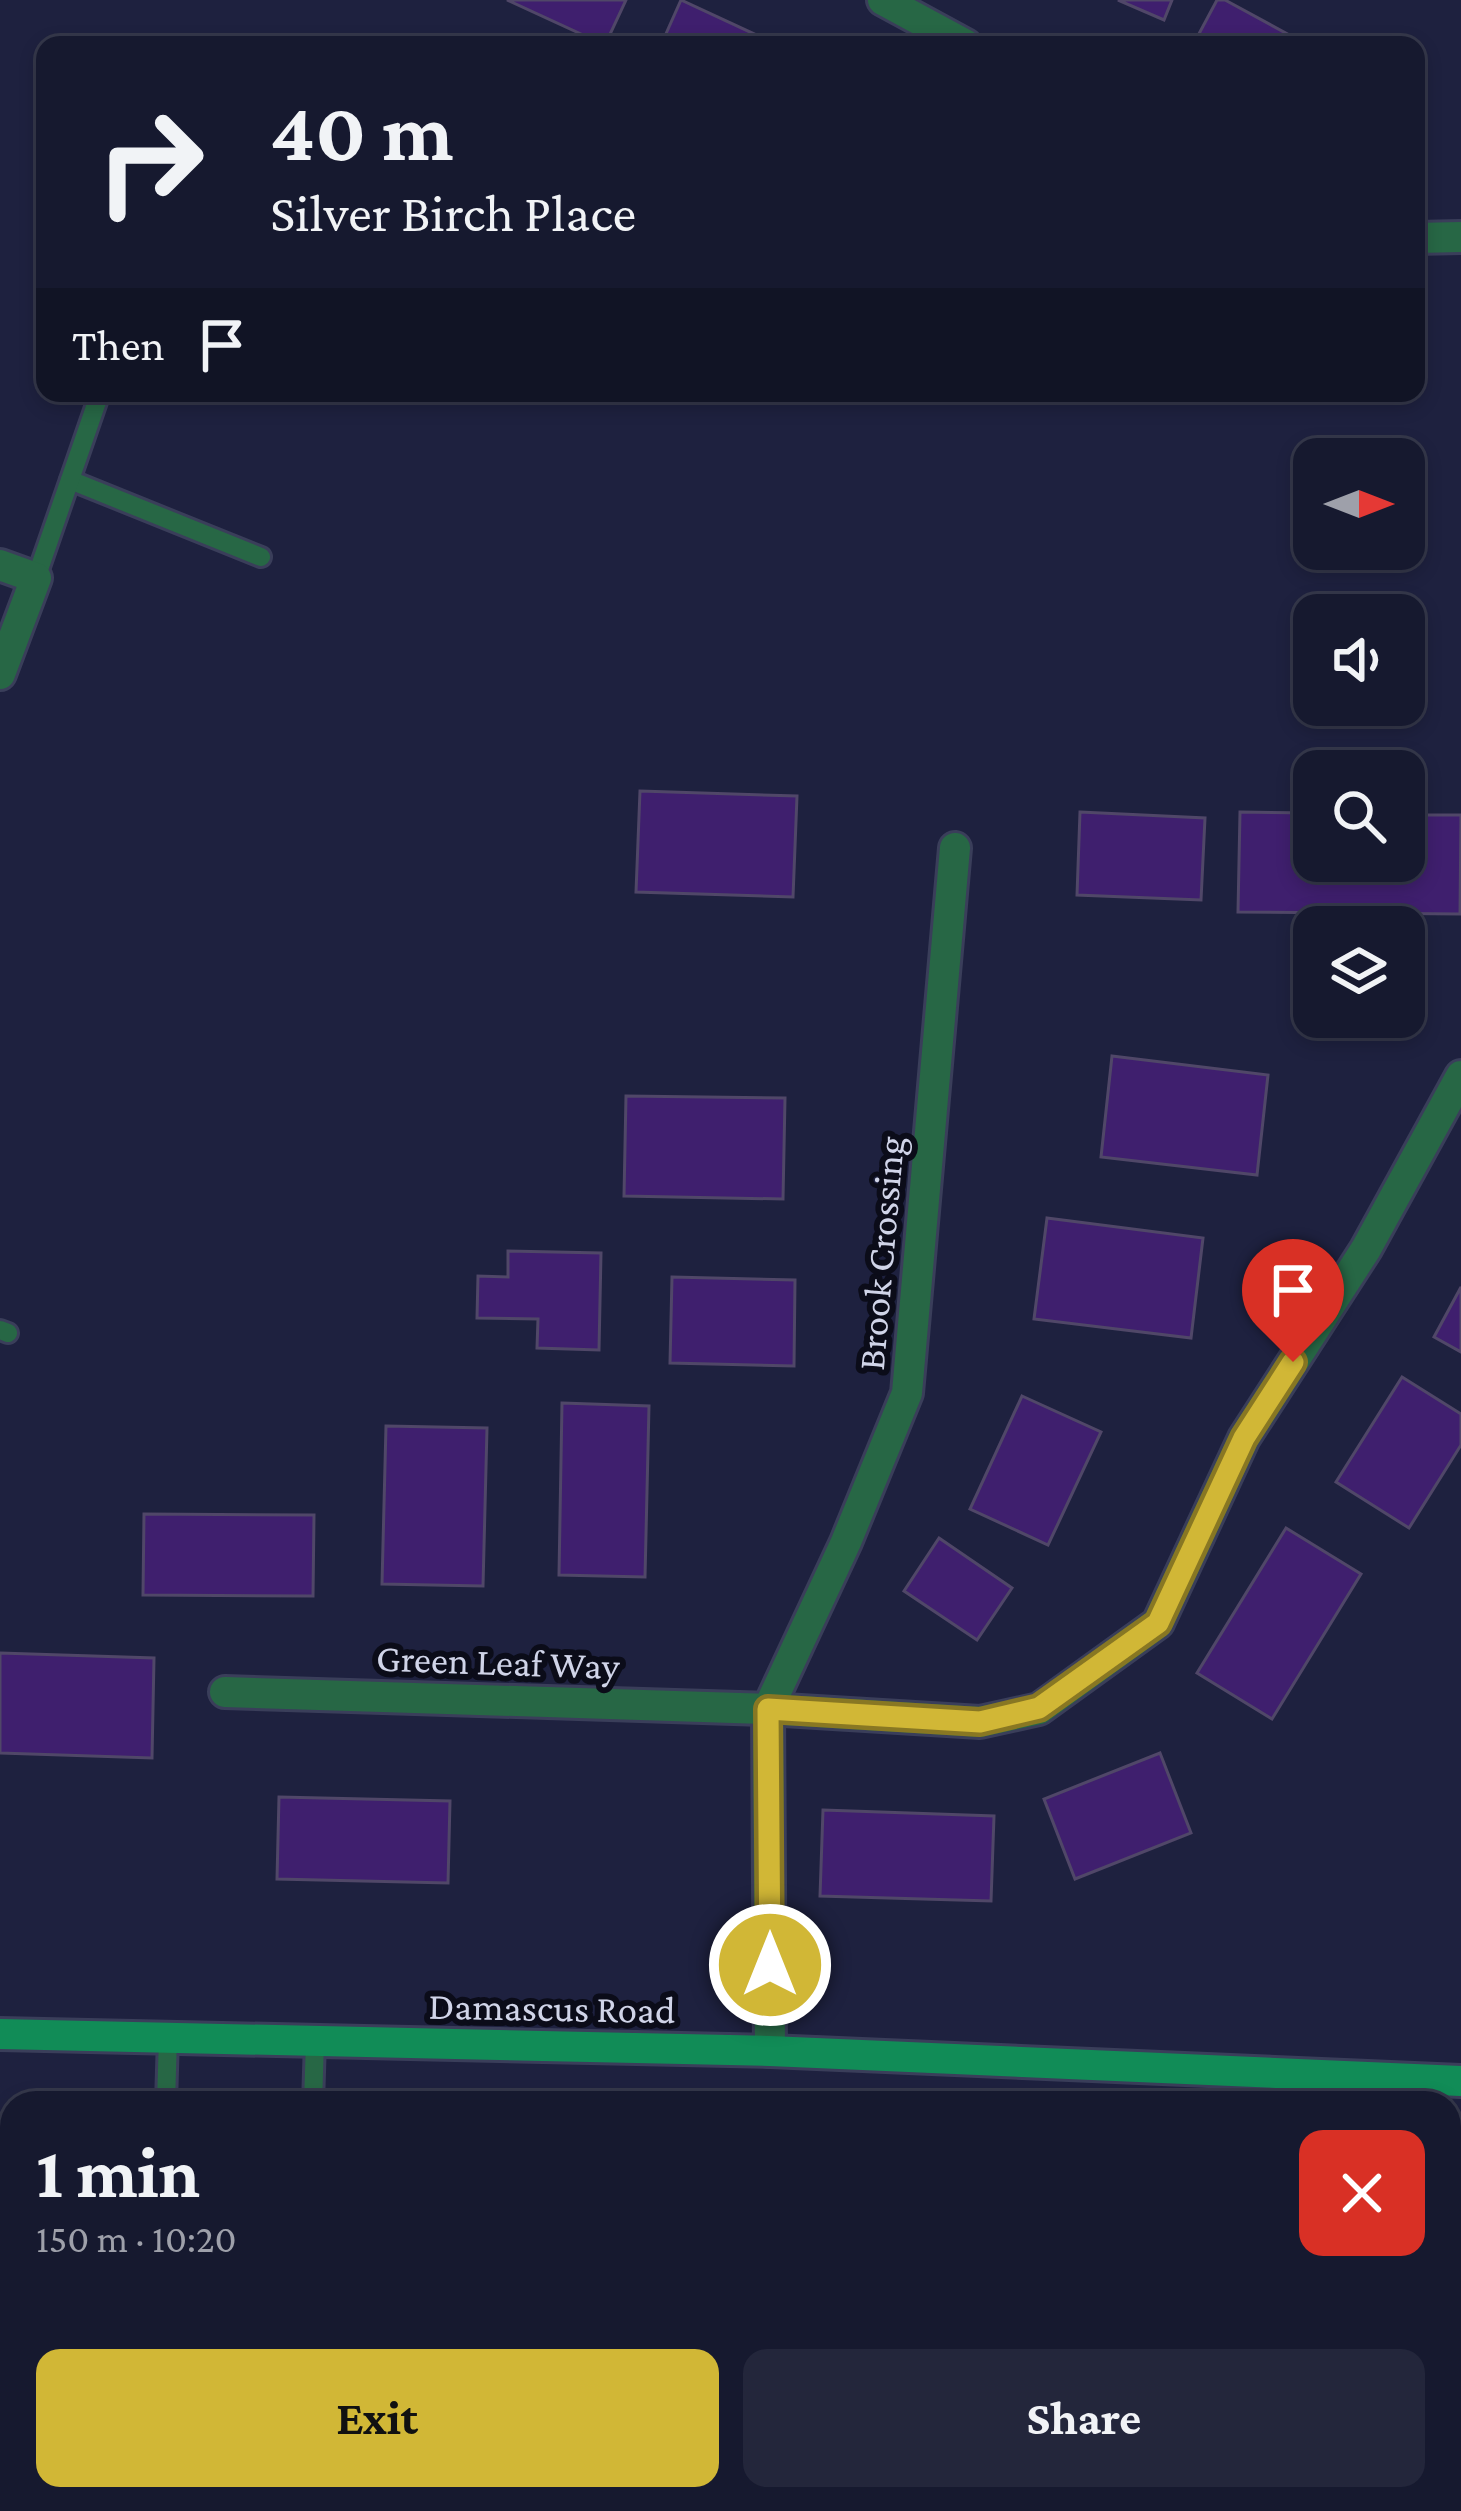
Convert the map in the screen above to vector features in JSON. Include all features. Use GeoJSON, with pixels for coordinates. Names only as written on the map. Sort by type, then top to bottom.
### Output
{"type":"FeatureCollection","features":[{"type":"Feature","properties":{"kind":"street"},"geometry":{"type":"LineString","coordinates":[[883,0],[949,36]]}},
{"type":"Feature","properties":{"kind":"street"},"geometry":{"type":"LineString","coordinates":[[1425,238],[1461,237]]}},
{"type":"Feature","properties":{"kind":"street"},"geometry":{"type":"LineString","coordinates":[[0,565],[36,578],[0,674]]}},
{"type":"Feature","properties":{"kind":"street","name":"Brook Crossing"},"geometry":{"type":"LineString","coordinates":[[768,1709],[846,1542],[907,1393],[955,848]]}},
{"type":"Feature","properties":{"kind":"street","name":"Green Leaf Way"},"geometry":{"type":"LineString","coordinates":[[225,1692],[768,1709],[980,1722],[1039,1708],[1158,1623],[1244,1438],[1366,1249],[1461,1076]]}},
{"type":"Feature","properties":{"kind":"street"},"geometry":{"type":"LineString","coordinates":[[768,1709],[770,2050]]}},
{"type":"Feature","properties":{"kind":"street","name":"Damascus Road"},"geometry":{"type":"LineString","coordinates":[[0,2034],[770,2050],[1461,2081]]}},
{"type":"Feature","properties":{"kind":"lane"},"geometry":{"type":"LineString","coordinates":[[36,578],[97,402]]}},
{"type":"Feature","properties":{"kind":"lane"},"geometry":{"type":"LineString","coordinates":[[70,480],[261,556]]}},
{"type":"Feature","properties":{"kind":"lane"},"geometry":{"type":"LineString","coordinates":[[166,2091],[168,2037]]}},
{"type":"Feature","properties":{"kind":"lane"},"geometry":{"type":"LineString","coordinates":[[313,2091],[315,2041]]}},
{"type":"Feature","properties":{"kind":"building"},"geometry":{"type":"Polygon","coordinates":[[[507,0],[626,0],[609,36],[585,36],[507,0]]]}},
{"type":"Feature","properties":{"kind":"building"},"geometry":{"type":"Polygon","coordinates":[[[681,0],[759,36],[665,36],[681,0]]]}},
{"type":"Feature","properties":{"kind":"building"},"geometry":{"type":"Polygon","coordinates":[[[1118,0],[1172,0],[1164,20],[1118,0]]]}},
{"type":"Feature","properties":{"kind":"building"},"geometry":{"type":"Polygon","coordinates":[[[1217,0],[1225,0],[1291,36],[1198,36],[1217,0]]]}},
{"type":"Feature","properties":{"kind":"building"},"geometry":{"type":"Polygon","coordinates":[[[640,791],[797,796],[793,897],[636,892],[640,791]]]}},
{"type":"Feature","properties":{"kind":"building"},"geometry":{"type":"Polygon","coordinates":[[[1080,812],[1205,818],[1201,900],[1077,895],[1080,812]]]}},
{"type":"Feature","properties":{"kind":"building"},"geometry":{"type":"Polygon","coordinates":[[[1240,812],[1293,813],[1293,882],[1425,882],[1425,815],[1461,815],[1460,914],[1425,914],[1425,906],[1293,906],[1293,912],[1238,912],[1240,812]]]}},
{"type":"Feature","properties":{"kind":"building"},"geometry":{"type":"Polygon","coordinates":[[[1112,1056],[1268,1075],[1257,1175],[1101,1157],[1112,1056]]]}},
{"type":"Feature","properties":{"kind":"building"},"geometry":{"type":"Polygon","coordinates":[[[626,1096],[785,1098],[783,1199],[624,1196],[626,1096]]]}},
{"type":"Feature","properties":{"kind":"building"},"geometry":{"type":"Polygon","coordinates":[[[1047,1218],[1203,1238],[1191,1338],[1034,1319],[1047,1218]]]}},
{"type":"Feature","properties":{"kind":"building"},"geometry":{"type":"Polygon","coordinates":[[[508,1251],[601,1253],[599,1350],[537,1348],[538,1319],[477,1318],[478,1276],[508,1277],[508,1251]]]}},
{"type":"Feature","properties":{"kind":"building"},"geometry":{"type":"Polygon","coordinates":[[[672,1277],[795,1280],[794,1366],[670,1363],[672,1277]]]}},
{"type":"Feature","properties":{"kind":"building"},"geometry":{"type":"Polygon","coordinates":[[[1461,1287],[1461,1352],[1434,1337],[1461,1287]]]}},
{"type":"Feature","properties":{"kind":"building"},"geometry":{"type":"Polygon","coordinates":[[[1402,1377],[1461,1414],[1461,1445],[1409,1528],[1336,1482],[1402,1377]]]}},
{"type":"Feature","properties":{"kind":"building"},"geometry":{"type":"Polygon","coordinates":[[[1022,1396],[1101,1432],[1048,1545],[970,1509],[1022,1396]]]}},
{"type":"Feature","properties":{"kind":"building"},"geometry":{"type":"Polygon","coordinates":[[[562,1403],[649,1406],[645,1577],[559,1575],[562,1403]]]}},
{"type":"Feature","properties":{"kind":"building"},"geometry":{"type":"Polygon","coordinates":[[[386,1426],[487,1428],[483,1586],[382,1584],[386,1426]]]}},
{"type":"Feature","properties":{"kind":"building"},"geometry":{"type":"Polygon","coordinates":[[[144,1514],[314,1515],[313,1596],[143,1595],[144,1514]]]}},
{"type":"Feature","properties":{"kind":"building"},"geometry":{"type":"Polygon","coordinates":[[[1286,1528],[1361,1574],[1272,1719],[1197,1673],[1286,1528]]]}},
{"type":"Feature","properties":{"kind":"building"},"geometry":{"type":"Polygon","coordinates":[[[939,1538],[1012,1588],[977,1640],[904,1591],[939,1538]]]}},
{"type":"Feature","properties":{"kind":"building"},"geometry":{"type":"Polygon","coordinates":[[[0,1653],[154,1658],[152,1758],[0,1753],[0,1653]]]}},
{"type":"Feature","properties":{"kind":"building"},"geometry":{"type":"Polygon","coordinates":[[[1160,1753],[1191,1833],[1075,1879],[1044,1799],[1160,1753]]]}},
{"type":"Feature","properties":{"kind":"building"},"geometry":{"type":"Polygon","coordinates":[[[279,1797],[450,1801],[448,1883],[277,1879],[279,1797]]]}},
{"type":"Feature","properties":{"kind":"building"},"geometry":{"type":"Polygon","coordinates":[[[823,1810],[994,1816],[991,1901],[820,1896],[823,1810]]]}},
{"type":"Feature","properties":{"kind":"route"},"geometry":{"type":"LineString","coordinates":[[770,1965],[768,1709],[980,1722],[1039,1708],[1158,1623],[1244,1438],[1293,1362]]}}]}
